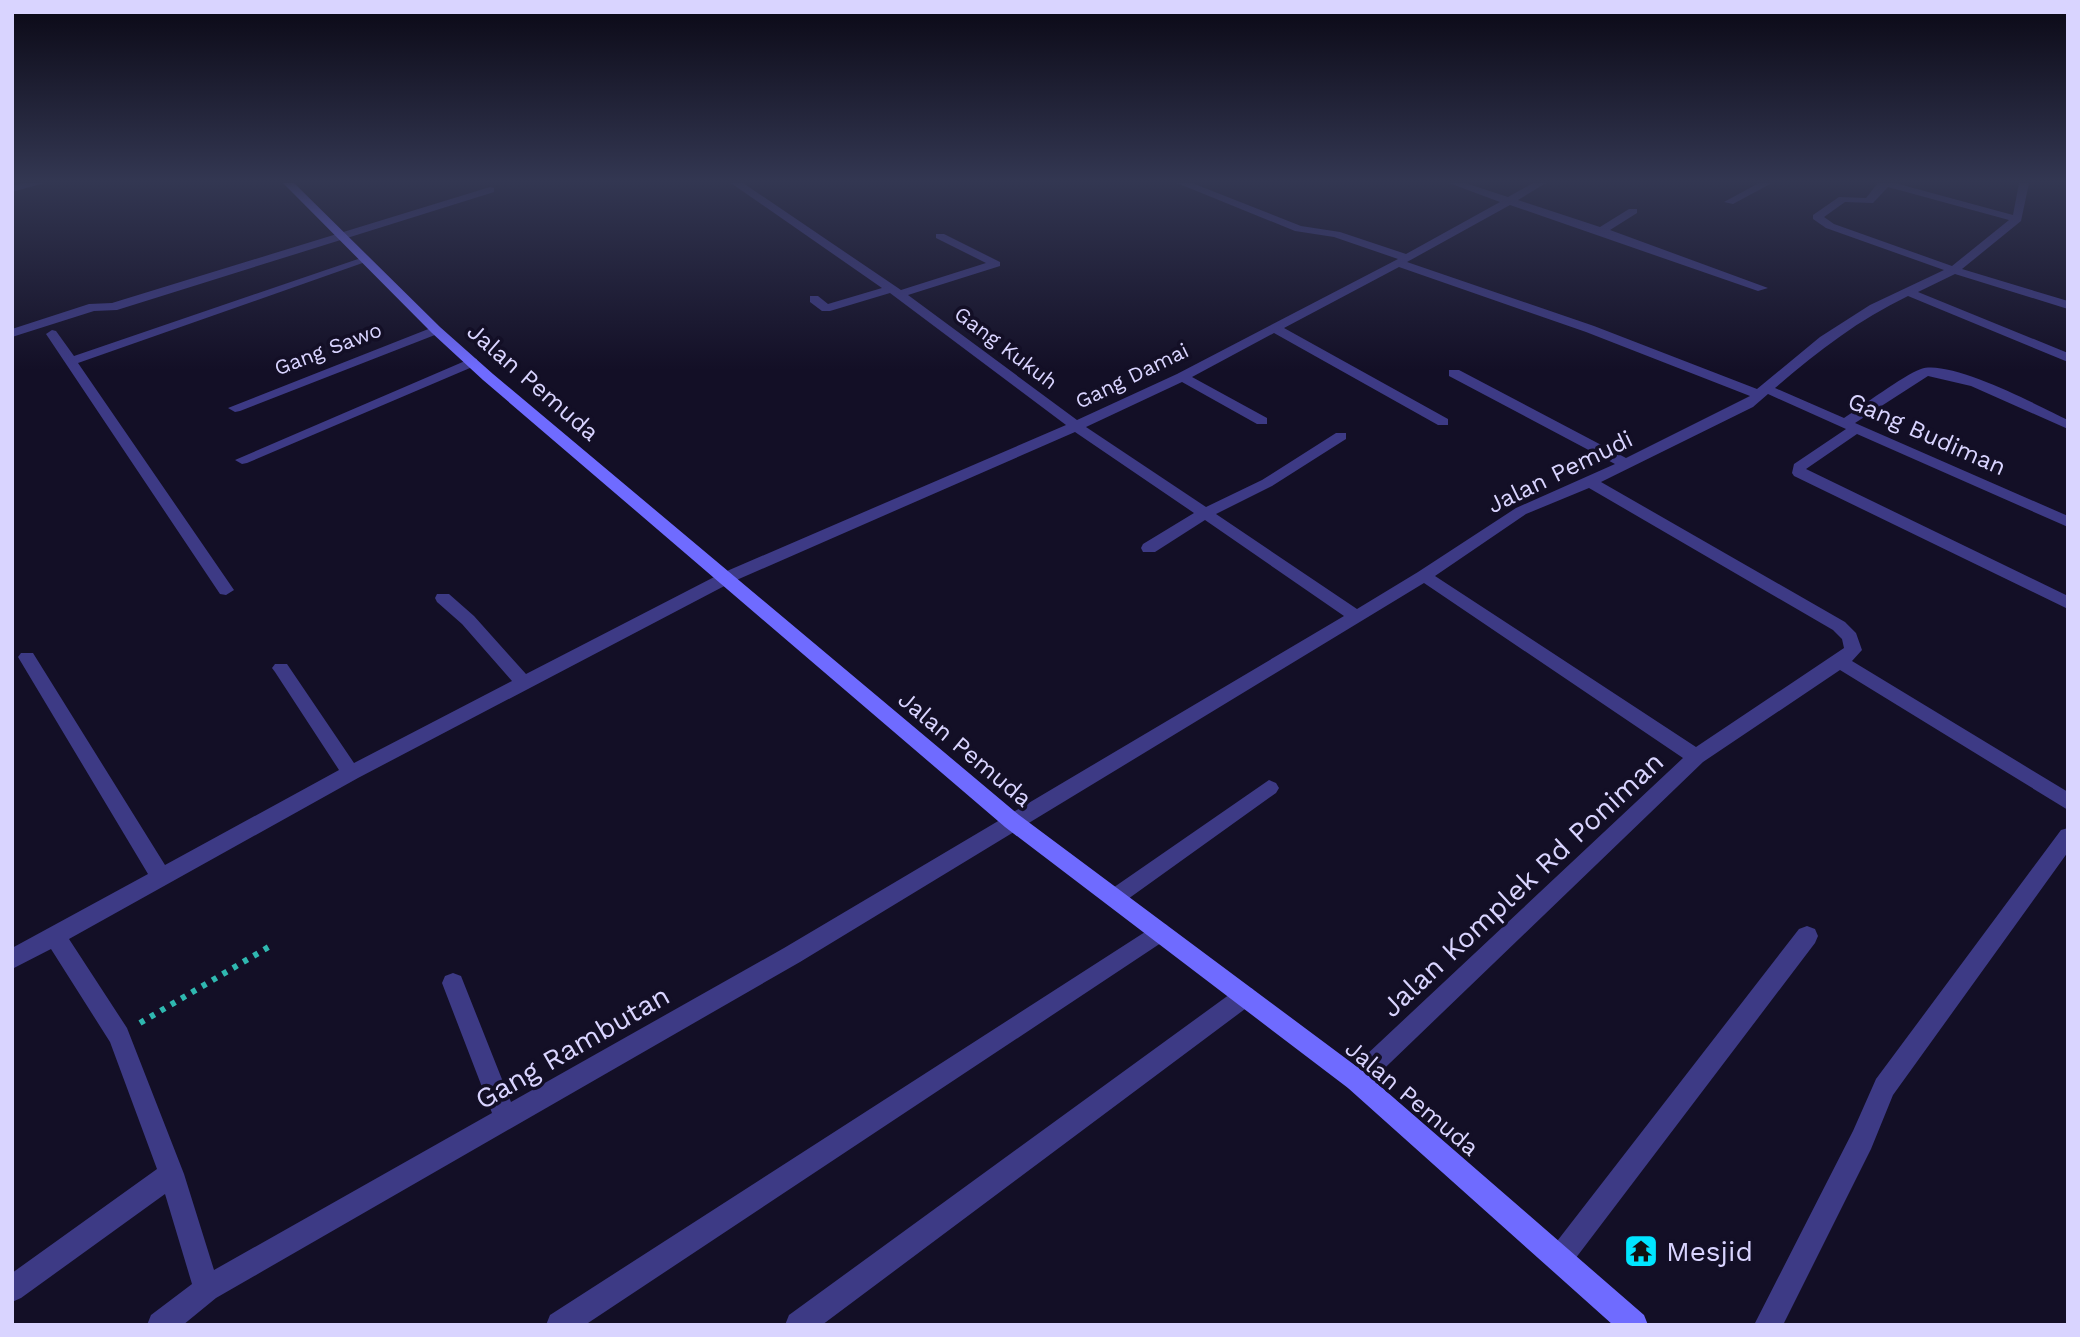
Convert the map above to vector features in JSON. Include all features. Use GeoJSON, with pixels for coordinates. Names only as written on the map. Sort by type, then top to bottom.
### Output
{"type":"FeatureCollection","features":[{"type":"Feature","properties":{"kind":"main road","name":"Jalan Pemuda"},"geometry":{"type":"LineString","coordinates":[[350,245],[472,362],[1012,821],[1356,1080],[1634,1325]]}},
{"type":"Feature","properties":{"kind":"street"},"geometry":{"type":"LineString","coordinates":[[12,333],[93,307],[113,307],[315,245]]}},
{"type":"Feature","properties":{"kind":"street","name":"Gang Kukuh"},"geometry":{"type":"LineString","coordinates":[[827,245],[895,292],[1076,426],[1356,616]]}},
{"type":"Feature","properties":{"kind":"street"},"geometry":{"type":"LineString","coordinates":[[814,299],[826,308],[996,264],[959,245]]}},
{"type":"Feature","properties":{"kind":"street","name":"Gang Budiman"},"geometry":{"type":"LineString","coordinates":[[1365,245],[1851,425],[2068,522]]}},
{"type":"Feature","properties":{"kind":"street","name":"Gang Damai"},"geometry":{"type":"LineString","coordinates":[[12,959],[351,773],[726,578],[1182,377],[1428,245]]}},
{"type":"Feature","properties":{"kind":"street"},"geometry":{"type":"LineString","coordinates":[[1642,245],[1762,288]]}},
{"type":"Feature","properties":{"kind":"street"},"geometry":{"type":"LineString","coordinates":[[1885,245],[2068,305]]}},
{"type":"Feature","properties":{"kind":"street","name":"Jalan Pemudi"},"geometry":{"type":"LineString","coordinates":[[1012,821],[1424,576],[1521,511],[1590,482],[1748,404],[1824,340],[1874,308],[1954,270],[1984,245]]}},
{"type":"Feature","properties":{"kind":"street"},"geometry":{"type":"LineString","coordinates":[[70,362],[365,260]]}},
{"type":"Feature","properties":{"kind":"street"},"geometry":{"type":"LineString","coordinates":[[1908,292],[2068,358]]}},
{"type":"Feature","properties":{"kind":"street"},"geometry":{"type":"LineString","coordinates":[[1274,328],[1443,422]]}},
{"type":"Feature","properties":{"kind":"street","name":"Gang Sawo"},"geometry":{"type":"LineString","coordinates":[[236,408],[436,330]]}},
{"type":"Feature","properties":{"kind":"street"},"geometry":{"type":"LineString","coordinates":[[52,334],[226,590]]}},
{"type":"Feature","properties":{"kind":"street"},"geometry":{"type":"LineString","coordinates":[[242,460],[472,362]]}},
{"type":"Feature","properties":{"kind":"street"},"geometry":{"type":"LineString","coordinates":[[2068,425],[1955,376],[1934,371],[1925,372],[1851,425],[1799,467],[1799,473],[2068,603]]}},
{"type":"Feature","properties":{"kind":"street"},"geometry":{"type":"LineString","coordinates":[[1454,373],[1626,464]]}},
{"type":"Feature","properties":{"kind":"street"},"geometry":{"type":"LineString","coordinates":[[1182,377],[1262,421]]}},
{"type":"Feature","properties":{"kind":"street"},"geometry":{"type":"LineString","coordinates":[[1149,548],[1206,513],[1267,483],[1340,436]]}},
{"type":"Feature","properties":{"kind":"street"},"geometry":{"type":"LineString","coordinates":[[1590,482],[1839,626],[1854,644],[1853,650],[1840,662],[2068,802]]}},
{"type":"Feature","properties":{"kind":"street"},"geometry":{"type":"LineString","coordinates":[[1424,576],[1696,757]]}},
{"type":"Feature","properties":{"kind":"street"},"geometry":{"type":"LineString","coordinates":[[443,598],[468,620],[523,682]]}},
{"type":"Feature","properties":{"kind":"street"},"geometry":{"type":"LineString","coordinates":[[27,657],[161,877]]}},
{"type":"Feature","properties":{"kind":"street","name":"Jalan Komplek Rd Poniman"},"geometry":{"type":"LineString","coordinates":[[1356,1080],[1696,757],[1840,662]]}},
{"type":"Feature","properties":{"kind":"street"},"geometry":{"type":"LineString","coordinates":[[281,668],[351,773]]}},
{"type":"Feature","properties":{"kind":"street"},"geometry":{"type":"LineString","coordinates":[[1114,898],[1269,788]]}},
{"type":"Feature","properties":{"kind":"street","name":"Gang Rambutan"},"geometry":{"type":"LineString","coordinates":[[161,1325],[207,1289],[792,955],[1012,821]]}},
{"type":"Feature","properties":{"kind":"street"},"geometry":{"type":"LineString","coordinates":[[1768,1325],[1867,1131],[1884,1087],[2068,836]]}},
{"type":"Feature","properties":{"kind":"street"},"geometry":{"type":"LineString","coordinates":[[560,1325],[1159,932]]}},
{"type":"Feature","properties":{"kind":"street"},"geometry":{"type":"LineString","coordinates":[[55,936],[119,1036],[171,1174],[207,1289]]}},
{"type":"Feature","properties":{"kind":"street"},"geometry":{"type":"LineString","coordinates":[[1560,1258],[1808,936]]}},
{"type":"Feature","properties":{"kind":"street"},"geometry":{"type":"LineString","coordinates":[[453,983],[506,1119]]}},
{"type":"Feature","properties":{"kind":"street"},"geometry":{"type":"LineString","coordinates":[[799,1325],[1245,996]]}},
{"type":"Feature","properties":{"kind":"street"},"geometry":{"type":"LineString","coordinates":[[12,1289],[171,1174]]}},
{"type":"Feature","properties":{"kind":"path"},"geometry":{"type":"LineString","coordinates":[[119,1036],[272,945]]}},
{"type":"Feature","properties":{"kind":"place","name":"Mesjid"},"geometry":{"type":"Point","coordinates":[1641,1251]}}]}
